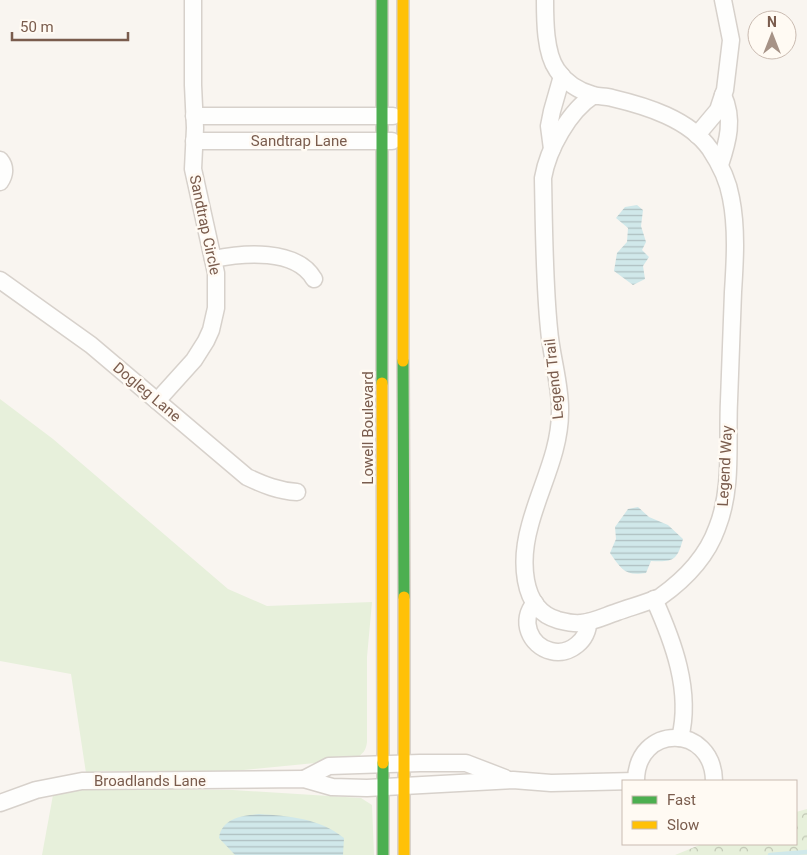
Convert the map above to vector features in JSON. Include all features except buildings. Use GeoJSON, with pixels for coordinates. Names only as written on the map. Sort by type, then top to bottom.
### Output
{"type":"FeatureCollection","features":[{"type":"Feature","properties":{"kind":"main road","name":"Lowell Boulevard"},"geometry":{"type":"LineString","coordinates":[[382,0],[383,855]]}},
{"type":"Feature","properties":{"kind":"main road"},"geometry":{"type":"LineString","coordinates":[[404,0],[404,855]]}},
{"type":"Feature","properties":{"kind":"street","name":"Sandtrap Circle"},"geometry":{"type":"LineString","coordinates":[[157,401],[194,360],[211,330],[216,308],[216,272],[193,169],[193,0]]}},
{"type":"Feature","properties":{"kind":"street"},"geometry":{"type":"LineString","coordinates":[[545,0],[545,25],[549,48],[556,69],[575,88],[594,96]]}},
{"type":"Feature","properties":{"kind":"street"},"geometry":{"type":"LineString","coordinates":[[697,135],[718,110],[723,96],[731,40],[723,0]]}},
{"type":"Feature","properties":{"kind":"street","name":"Legend Trail"},"geometry":{"type":"LineString","coordinates":[[552,149],[549,126],[562,76]]}},
{"type":"Feature","properties":{"kind":"street","name":"Legend Trail"},"geometry":{"type":"LineString","coordinates":[[534,603],[527,586],[525,547],[530,525],[554,456],[560,431],[560,409],[549,333],[545,288],[543,178],[545,165],[552,149],[576,110],[594,96]]}},
{"type":"Feature","properties":{"kind":"street","name":"Legend Way"},"geometry":{"type":"LineString","coordinates":[[594,96],[611,98],[661,113],[682,124],[697,135],[710,149],[720,165],[731,196],[734,221],[735,256],[727,485],[723,510],[712,541],[695,564],[669,590],[654,599]]}},
{"type":"Feature","properties":{"kind":"street"},"geometry":{"type":"LineString","coordinates":[[720,165],[727,144],[730,123],[728,108],[723,96]]}},
{"type":"Feature","properties":{"kind":"street","name":"Sandtrap Lane"},"geometry":{"type":"LineString","coordinates":[[194,116],[403,116]]}},
{"type":"Feature","properties":{"kind":"street","name":"Sandtrap Lane"},"geometry":{"type":"LineString","coordinates":[[194,141],[404,141]]}},
{"type":"Feature","properties":{"kind":"street"},"geometry":{"type":"LineString","coordinates":[[0,160],[5,170],[4,177],[0,182]]}},
{"type":"Feature","properties":{"kind":"street"},"geometry":{"type":"LineString","coordinates":[[213,259],[234,254],[259,254],[287,259],[310,272],[314,280]]}},
{"type":"Feature","properties":{"kind":"street","name":"Dogleg Lane"},"geometry":{"type":"LineString","coordinates":[[0,280],[91,345],[247,477],[282,492],[298,492]]}},
{"type":"Feature","properties":{"kind":"street"},"geometry":{"type":"LineString","coordinates":[[588,622],[586,636],[578,644],[560,652],[551,651],[539,645],[531,637],[527,616],[534,603],[552,618],[569,623],[588,622],[654,599],[672,641],[679,668],[683,698],[680,738]]}},
{"type":"Feature","properties":{"kind":"street"},"geometry":{"type":"LineString","coordinates":[[636,780],[636,769],[640,758],[647,748],[669,738],[692,741],[702,748],[710,758],[714,769],[714,780]]}},
{"type":"Feature","properties":{"kind":"street","name":"Broadlands Lane"},"geometry":{"type":"LineString","coordinates":[[304,779],[329,766],[466,763],[513,780]]}},
{"type":"Feature","properties":{"kind":"street","name":"Broadlands Lane"},"geometry":{"type":"LineString","coordinates":[[0,803],[36,790],[82,781],[304,779],[332,787],[383,787],[513,780],[551,783],[622,781]]}},
{"type":"Feature","properties":{"kind":"green space"},"geometry":{"type":"Polygon","coordinates":[[[0,399],[53,439],[228,589],[267,606],[372,602],[367,657],[367,742],[366,748],[362,753],[356,759],[234,771],[102,771],[86,773],[71,674],[0,661],[0,399]]]}},
{"type":"Feature","properties":{"kind":"green space"},"geometry":{"type":"Polygon","coordinates":[[[93,788],[233,790],[361,798],[372,805],[374,855],[42,855],[53,795],[93,788]]]}},
{"type":"Feature","properties":{"kind":"green space"},"geometry":{"type":"Polygon","coordinates":[[[807,809],[807,855],[675,855],[700,845],[797,845],[797,812],[807,809]]]}},
{"type":"Feature","properties":{"kind":"water"},"geometry":{"type":"Polygon","coordinates":[[[637,205],[643,210],[641,226],[646,242],[642,250],[649,257],[643,266],[645,279],[633,285],[614,271],[617,253],[627,242],[628,228],[616,218],[625,207],[637,205]]]}},
{"type":"Feature","properties":{"kind":"water"},"geometry":{"type":"Polygon","coordinates":[[[638,507],[649,517],[668,525],[683,539],[679,552],[673,559],[651,561],[646,573],[633,574],[621,568],[610,553],[616,539],[615,527],[628,509],[638,507]]]}},
{"type":"Feature","properties":{"kind":"water"},"geometry":{"type":"Polygon","coordinates":[[[259,814],[303,819],[324,826],[344,838],[343,855],[235,855],[219,838],[221,831],[228,822],[234,819],[259,814]]]}},
{"type":"Feature","properties":{"kind":"waterway"},"geometry":{"type":"LineString","coordinates":[[770,855],[807,852]]}},
{"type":"Feature","properties":{"kind":"traffic: fast"},"geometry":{"type":"LineString","coordinates":[[382,0],[382,383]]}},
{"type":"Feature","properties":{"kind":"traffic: fast"},"geometry":{"type":"LineString","coordinates":[[403,361],[404,597]]}},
{"type":"Feature","properties":{"kind":"traffic: fast"},"geometry":{"type":"LineString","coordinates":[[383,763],[383,855]]}},
{"type":"Feature","properties":{"kind":"traffic: slow"},"geometry":{"type":"LineString","coordinates":[[403,0],[403,361]]}},
{"type":"Feature","properties":{"kind":"traffic: slow"},"geometry":{"type":"LineString","coordinates":[[382,383],[383,763]]}},
{"type":"Feature","properties":{"kind":"traffic: slow"},"geometry":{"type":"LineString","coordinates":[[404,597],[404,855]]}}]}
